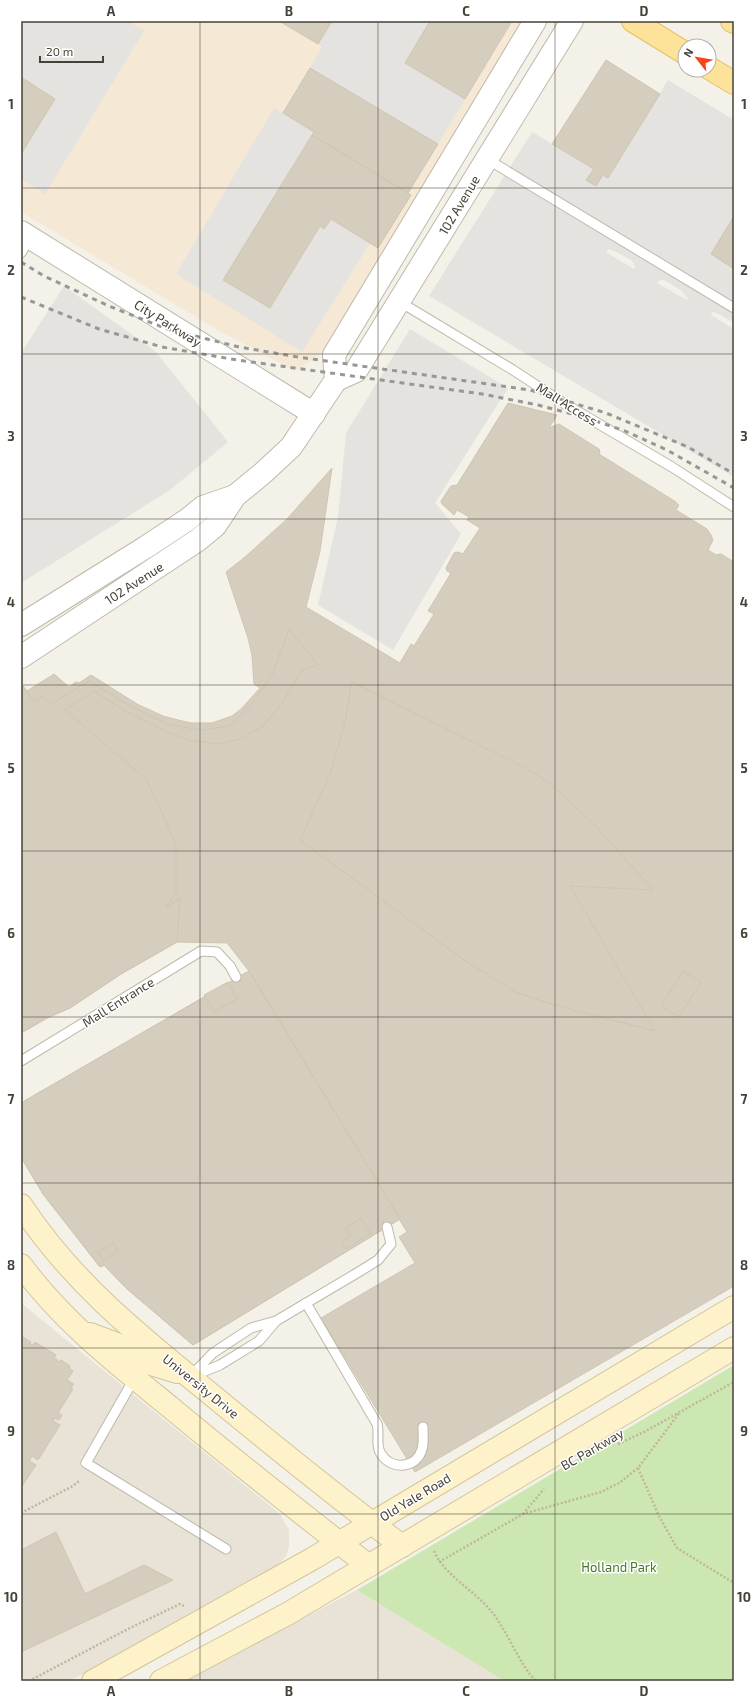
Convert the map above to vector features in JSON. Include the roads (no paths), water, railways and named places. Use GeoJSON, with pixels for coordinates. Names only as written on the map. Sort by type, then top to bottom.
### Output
{"type":"FeatureCollection","features":[{"type":"Feature","properties":{"kind":"main road"},"geometry":{"type":"LineString","coordinates":[[633,21],[677,48]]}},
{"type":"Feature","properties":{"kind":"main road"},"geometry":{"type":"LineString","coordinates":[[717,73],[734,83]]}},
{"type":"Feature","properties":{"kind":"main road","name":"University Drive"},"geometry":{"type":"LineString","coordinates":[[21,1205],[70,1269],[113,1312],[190,1377],[371,1523],[402,1546]]}},
{"type":"Feature","properties":{"kind":"main road"},"geometry":{"type":"LineString","coordinates":[[21,1265],[33,1281],[79,1330],[134,1379],[369,1566]]}},
{"type":"Feature","properties":{"kind":"main road","name":"Old Yale Road"},"geometry":{"type":"LineString","coordinates":[[93,1681],[339,1543],[734,1307]]}},
{"type":"Feature","properties":{"kind":"main road"},"geometry":{"type":"LineString","coordinates":[[79,1330],[122,1346],[144,1362],[190,1377]]}},
{"type":"Feature","properties":{"kind":"main road"},"geometry":{"type":"LineString","coordinates":[[161,1681],[289,1613],[734,1348]]}},
{"type":"Feature","properties":{"kind":"street"},"geometry":{"type":"LineString","coordinates":[[336,380],[334,355],[536,21]]}},
{"type":"Feature","properties":{"kind":"street","name":"102 Avenue"},"geometry":{"type":"LineString","coordinates":[[21,657],[198,540],[215,526],[235,496],[285,454],[336,380],[356,371],[400,302],[572,21]]}},
{"type":"Feature","properties":{"kind":"street","name":"City Parkway"},"geometry":{"type":"LineString","coordinates":[[24,241],[314,414]]}},
{"type":"Feature","properties":{"kind":"street","name":"102 Avenue"},"geometry":{"type":"LineString","coordinates":[[21,625],[146,547],[187,520],[203,506],[235,496]]}},
{"type":"Feature","properties":{"kind":"lane"},"geometry":{"type":"LineString","coordinates":[[487,159],[734,308]]}},
{"type":"Feature","properties":{"kind":"lane","name":"Mall Access"},"geometry":{"type":"LineString","coordinates":[[400,302],[513,370],[565,404],[672,467],[734,507]]}},
{"type":"Feature","properties":{"kind":"lane","name":"Mall Entrance"},"geometry":{"type":"LineString","coordinates":[[21,1061],[201,951],[217,952],[230,966],[236,977]]}},
{"type":"Feature","properties":{"kind":"lane"},"geometry":{"type":"LineString","coordinates":[[190,1377],[213,1353],[251,1328],[276,1321],[378,1260],[391,1244],[387,1227]]}},
{"type":"Feature","properties":{"kind":"lane"},"geometry":{"type":"LineString","coordinates":[[306,1303],[377,1424],[379,1431],[378,1443],[381,1454],[398,1466],[407,1466],[415,1461],[422,1449],[423,1427]]}},
{"type":"Feature","properties":{"kind":"lane"},"geometry":{"type":"LineString","coordinates":[[190,1377],[220,1365],[259,1342],[276,1321]]}},
{"type":"Feature","properties":{"kind":"lane"},"geometry":{"type":"LineString","coordinates":[[134,1379],[86,1463],[226,1549]]}},
{"type":"Feature","properties":{"kind":"railway"},"geometry":{"type":"LineString","coordinates":[[21,262],[44,276],[109,306],[167,329],[239,347],[298,357],[530,390],[606,413],[688,447],[734,474]]}},
{"type":"Feature","properties":{"kind":"railway"},"geometry":{"type":"LineString","coordinates":[[21,297],[99,329],[162,347],[237,360],[482,394],[538,405],[587,418],[625,431],[667,450],[734,488]]}},
{"type":"Feature","properties":{"kind":"park label","name":"Holland Park"},"geometry":{"type":"Point","coordinates":[619,1567]}}]}
